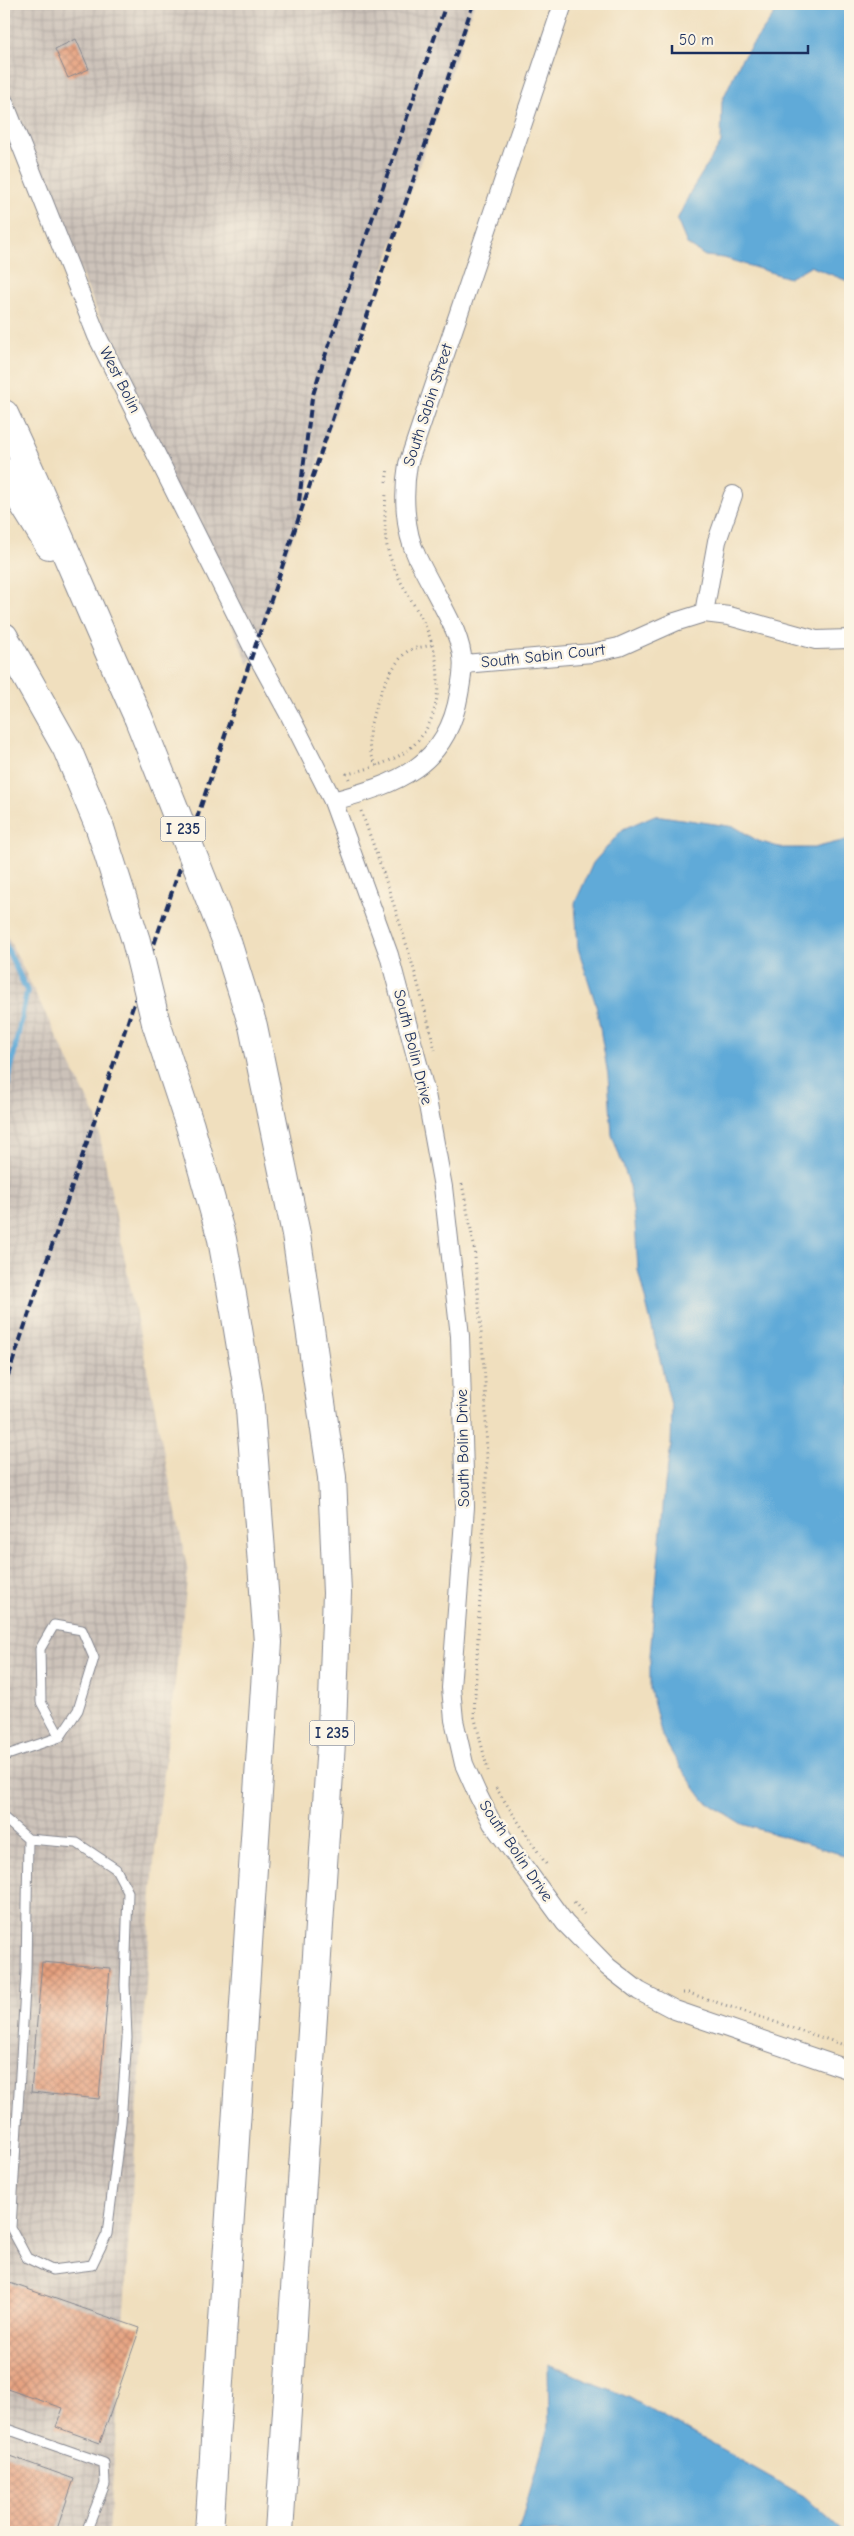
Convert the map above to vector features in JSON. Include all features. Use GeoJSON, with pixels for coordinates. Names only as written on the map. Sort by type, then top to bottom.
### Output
{"type":"FeatureCollection","features":[{"type":"Feature","properties":{"kind":"highway"},"geometry":{"type":"LineString","coordinates":[[4,414],[46,502],[88,608]]}},
{"type":"Feature","properties":{"kind":"highway","name":"I 235"},"geometry":{"type":"LineString","coordinates":[[4,472],[88,608],[138,717],[227,942],[253,1026],[301,1261],[332,1477],[337,1593],[332,1728],[279,2532]]}},
{"type":"Feature","properties":{"kind":"highway"},"geometry":{"type":"LineString","coordinates":[[6,644],[67,749],[100,828],[136,941],[156,1023],[190,1126],[222,1239],[250,1405],[268,1642],[209,2532]]}},
{"type":"Feature","properties":{"kind":"street","name":"South Sabin Street"},"geometry":{"type":"LineString","coordinates":[[333,801],[397,780],[420,767],[432,756],[451,727],[456,710],[464,664],[456,632],[415,555],[405,511],[404,486],[408,464],[563,4]]}},
{"type":"Feature","properties":{"kind":"street","name":"West Bolin"},"geometry":{"type":"LineString","coordinates":[[4,102],[97,336],[254,650]]}},
{"type":"Feature","properties":{"kind":"street"},"geometry":{"type":"LineString","coordinates":[[704,613],[717,541],[733,495]]}},
{"type":"Feature","properties":{"kind":"street","name":"South Sabin Court"},"geometry":{"type":"LineString","coordinates":[[464,664],[592,653],[619,647],[675,622],[704,613],[729,616],[816,640],[850,639]]}},
{"type":"Feature","properties":{"kind":"street","name":"South Bolin Drive"},"geometry":{"type":"LineString","coordinates":[[254,650],[333,801],[388,954],[426,1094],[443,1187],[460,1336],[465,1507],[451,1688],[454,1720],[468,1771],[492,1823],[565,1923],[608,1967],[639,1991],[675,2010],[850,2070]]}},
{"type":"Feature","properties":{"kind":"lane"},"geometry":{"type":"LineString","coordinates":[[4,1756],[60,1738],[78,1710],[94,1658],[82,1630],[54,1624],[40,1649],[41,1702],[60,1738]]}},
{"type":"Feature","properties":{"kind":"lane"},"geometry":{"type":"LineString","coordinates":[[4,1818],[28,1839],[77,1843],[116,1869],[128,1892],[125,1985],[127,2038],[121,2122],[107,2234],[92,2265],[52,2270],[27,2258],[11,2228],[8,2187],[26,1972],[28,1839]]}},
{"type":"Feature","properties":{"kind":"lane"},"geometry":{"type":"LineString","coordinates":[[4,2428],[104,2463],[105,2484],[86,2532]]}},
{"type":"Feature","properties":{"kind":"path"},"geometry":{"type":"LineString","coordinates":[[390,463],[387,472],[385,516],[388,552],[401,585],[426,628],[432,645],[439,685],[436,705],[429,724],[418,740],[399,756],[376,766],[347,774],[384,874],[422,996],[436,1058]]}},
{"type":"Feature","properties":{"kind":"path"},"geometry":{"type":"LineString","coordinates":[[376,766],[370,753],[368,738],[374,707],[398,660],[409,650],[432,645]]}},
{"type":"Feature","properties":{"kind":"path"},"geometry":{"type":"LineString","coordinates":[[462,1181],[474,1245],[484,1372],[488,1460],[474,1715],[490,1778]]}},
{"type":"Feature","properties":{"kind":"path"},"geometry":{"type":"LineString","coordinates":[[495,1786],[548,1867]]}},
{"type":"Feature","properties":{"kind":"path"},"geometry":{"type":"LineString","coordinates":[[568,1895],[588,1920]]}},
{"type":"Feature","properties":{"kind":"path"},"geometry":{"type":"LineString","coordinates":[[681,1994],[689,1993],[850,2047]]}},
{"type":"Feature","properties":{"kind":"shaded area"},"geometry":{"type":"Polygon","coordinates":[[[4,4],[474,4],[249,665],[4,94],[4,4]]]}},
{"type":"Feature","properties":{"kind":"shaded area"},"geometry":{"type":"Polygon","coordinates":[[[4,929],[96,1117],[188,1572],[155,1848],[109,2532],[4,2532],[4,929]]]}},
{"type":"Feature","properties":{"kind":"water"},"geometry":{"type":"Polygon","coordinates":[[[782,4],[850,4],[850,282],[810,266],[789,278],[724,258],[705,256],[687,244],[677,220],[691,191],[721,143],[722,101],[741,60],[782,4]]]}},
{"type":"Feature","properties":{"kind":"water"},"geometry":{"type":"Polygon","coordinates":[[[655,815],[735,827],[758,841],[782,848],[814,848],[850,839],[850,1857],[742,1824],[705,1801],[680,1767],[662,1736],[650,1689],[650,1655],[665,1484],[671,1446],[672,1409],[638,1270],[635,1222],[628,1180],[612,1135],[608,1075],[596,1005],[578,948],[575,903],[593,863],[623,829],[655,815]]]}},
{"type":"Feature","properties":{"kind":"water"},"geometry":{"type":"Polygon","coordinates":[[[548,2364],[630,2398],[804,2496],[844,2532],[518,2532],[549,2425],[548,2364]]]}},
{"type":"Feature","properties":{"kind":"building"},"geometry":{"type":"Polygon","coordinates":[[[76,39],[89,69],[68,78],[55,49],[76,39]]]}},
{"type":"Feature","properties":{"kind":"building"},"geometry":{"type":"Polygon","coordinates":[[[42,1962],[110,1968],[99,2099],[31,2092],[42,1962]]]}},
{"type":"Feature","properties":{"kind":"building"},"geometry":{"type":"Polygon","coordinates":[[[4,2281],[140,2328],[100,2443],[56,2427],[63,2408],[4,2388],[4,2281]]]}},
{"type":"Feature","properties":{"kind":"building"},"geometry":{"type":"Polygon","coordinates":[[[4,2454],[74,2479],[56,2532],[4,2532],[4,2454]]]}},
{"type":"Feature","properties":{"kind":"waterway"},"geometry":{"type":"LineString","coordinates":[[4,942],[27,991],[4,1102]]}},
{"type":"Feature","properties":{"kind":"railway"},"geometry":{"type":"LineString","coordinates":[[299,501],[312,398],[446,4]]}},
{"type":"Feature","properties":{"kind":"railway"},"geometry":{"type":"LineString","coordinates":[[4,1387],[473,4]]}}]}
